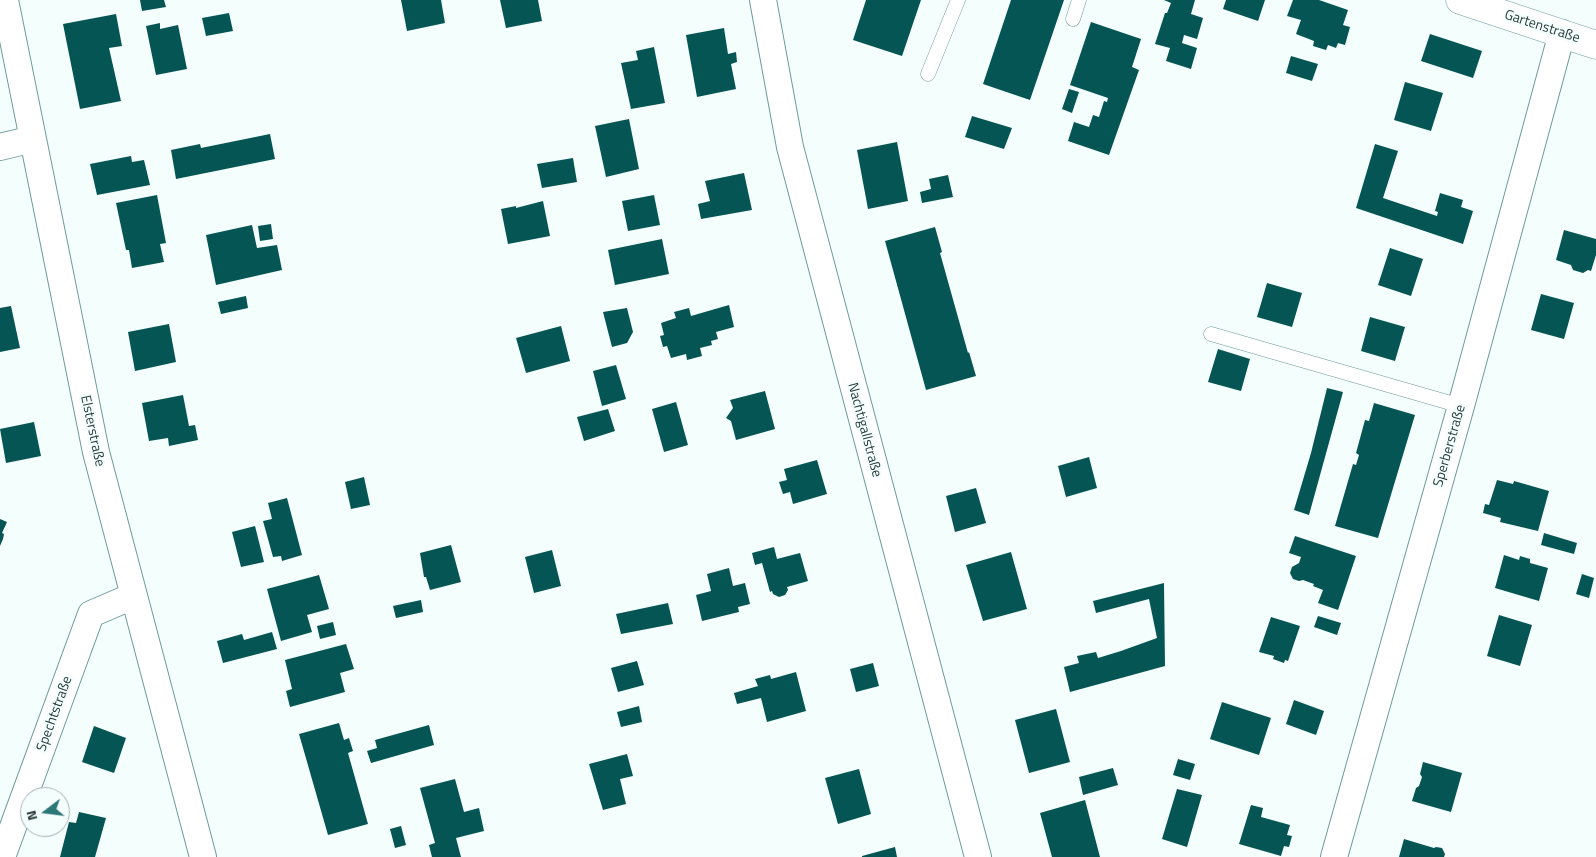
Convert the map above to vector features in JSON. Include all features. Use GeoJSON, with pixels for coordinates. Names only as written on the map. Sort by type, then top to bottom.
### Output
{"type":"FeatureCollection","features":[{"type":"Feature","properties":{"kind":"street","name":"Elsterstraße"},"geometry":{"type":"LineString","coordinates":[[5,0],[96,452],[203,857]]}},
{"type":"Feature","properties":{"kind":"street","name":"Nachtigallstraße"},"geometry":{"type":"LineString","coordinates":[[763,0],[790,147],[978,857]]}},
{"type":"Feature","properties":{"kind":"street","name":"Gartenstraße"},"geometry":{"type":"LineString","coordinates":[[1460,0],[1596,45]]}},
{"type":"Feature","properties":{"kind":"street","name":"Sperberstraße"},"geometry":{"type":"LineString","coordinates":[[1334,857],[1462,406],[1562,33]]}},
{"type":"Feature","properties":{"kind":"street"},"geometry":{"type":"LineString","coordinates":[[0,146],[33,139]]}},
{"type":"Feature","properties":{"kind":"street","name":"Spechtstraße"},"geometry":{"type":"LineString","coordinates":[[2,857],[91,614],[133,596]]}},
{"type":"Feature","properties":{"kind":"lane"},"geometry":{"type":"LineString","coordinates":[[928,74],[958,0]]}},
{"type":"Feature","properties":{"kind":"lane"},"geometry":{"type":"LineString","coordinates":[[1073,19],[1079,0]]}},
{"type":"Feature","properties":{"kind":"lane"},"geometry":{"type":"LineString","coordinates":[[1211,334],[1462,406]]}},
{"type":"Feature","properties":{"kind":"building"},"geometry":{"type":"Polygon","coordinates":[[[140,0],[164,0],[166,7],[142,11],[140,0]]]}},
{"type":"Feature","properties":{"kind":"building"},"geometry":{"type":"Polygon","coordinates":[[[401,0],[441,0],[445,23],[407,31],[401,0]]]}},
{"type":"Feature","properties":{"kind":"building"},"geometry":{"type":"Polygon","coordinates":[[[500,0],[538,0],[542,21],[506,28],[500,0]]]}},
{"type":"Feature","properties":{"kind":"building"},"geometry":{"type":"Polygon","coordinates":[[[866,0],[921,0],[902,56],[853,40],[866,0]]]}},
{"type":"Feature","properties":{"kind":"building"},"geometry":{"type":"Polygon","coordinates":[[[1011,0],[1064,0],[1030,100],[983,84],[1011,0]]]}},
{"type":"Feature","properties":{"kind":"building"},"geometry":{"type":"Polygon","coordinates":[[[1164,0],[1195,0],[1191,14],[1203,18],[1197,39],[1184,35],[1182,43],[1197,48],[1191,69],[1166,61],[1170,48],[1155,44],[1165,13],[1167,13],[1171,3],[1164,0]]]}},
{"type":"Feature","properties":{"kind":"building"},"geometry":{"type":"Polygon","coordinates":[[[1226,0],[1265,0],[1258,21],[1223,9],[1226,0]]]}},
{"type":"Feature","properties":{"kind":"building"},"geometry":{"type":"Polygon","coordinates":[[[1293,0],[1319,0],[1348,10],[1343,25],[1350,27],[1345,45],[1338,43],[1336,48],[1328,45],[1326,50],[1313,46],[1314,41],[1296,34],[1301,20],[1287,16],[1293,0]]]}},
{"type":"Feature","properties":{"kind":"building"},"geometry":{"type":"Polygon","coordinates":[[[229,13],[233,31],[206,36],[202,18],[229,13]]]}},
{"type":"Feature","properties":{"kind":"building"},"geometry":{"type":"Polygon","coordinates":[[[116,14],[122,46],[109,48],[121,101],[80,109],[63,24],[116,14]]]}},
{"type":"Feature","properties":{"kind":"building"},"geometry":{"type":"Polygon","coordinates":[[[1091,22],[1141,39],[1132,67],[1139,70],[1109,155],[1068,141],[1074,122],[1089,127],[1093,115],[1099,117],[1104,101],[1107,102],[1108,98],[1070,85],[1091,22]]]}},
{"type":"Feature","properties":{"kind":"building"},"geometry":{"type":"Polygon","coordinates":[[[160,23],[160,29],[178,25],[187,69],[156,75],[146,26],[160,23]]]}},
{"type":"Feature","properties":{"kind":"building"},"geometry":{"type":"Polygon","coordinates":[[[724,28],[728,54],[736,52],[737,62],[731,64],[736,89],[697,97],[686,35],[724,28]]]}},
{"type":"Feature","properties":{"kind":"building"},"geometry":{"type":"Polygon","coordinates":[[[1430,34],[1482,51],[1473,78],[1421,61],[1430,34]]]}},
{"type":"Feature","properties":{"kind":"building"},"geometry":{"type":"Polygon","coordinates":[[[654,47],[665,103],[631,109],[621,63],[638,60],[636,51],[654,47]]]}},
{"type":"Feature","properties":{"kind":"building"},"geometry":{"type":"Polygon","coordinates":[[[1291,56],[1318,64],[1312,81],[1286,73],[1291,56]]]}},
{"type":"Feature","properties":{"kind":"building"},"geometry":{"type":"Polygon","coordinates":[[[1405,82],[1443,93],[1431,131],[1394,120],[1405,82]]]}},
{"type":"Feature","properties":{"kind":"building"},"geometry":{"type":"Polygon","coordinates":[[[1069,89],[1079,92],[1072,113],[1062,109],[1069,89]]]}},
{"type":"Feature","properties":{"kind":"building"},"geometry":{"type":"Polygon","coordinates":[[[972,116],[1012,128],[1004,149],[965,137],[972,116]]]}},
{"type":"Feature","properties":{"kind":"building"},"geometry":{"type":"Polygon","coordinates":[[[629,119],[639,169],[606,177],[595,126],[629,119]]]}},
{"type":"Feature","properties":{"kind":"building"},"geometry":{"type":"Polygon","coordinates":[[[270,134],[275,159],[176,179],[171,150],[200,144],[201,148],[270,134]]]}},
{"type":"Feature","properties":{"kind":"building"},"geometry":{"type":"Polygon","coordinates":[[[897,142],[908,201],[868,209],[857,150],[897,142]]]}},
{"type":"Feature","properties":{"kind":"building"},"geometry":{"type":"Polygon","coordinates":[[[1375,144],[1398,151],[1383,198],[1437,216],[1438,212],[1435,211],[1440,193],[1463,200],[1461,207],[1473,211],[1463,244],[1356,208],[1375,144]]]}},
{"type":"Feature","properties":{"kind":"building"},"geometry":{"type":"Polygon","coordinates":[[[131,156],[132,162],[144,160],[150,185],[97,195],[90,164],[131,156]]]}},
{"type":"Feature","properties":{"kind":"building"},"geometry":{"type":"Polygon","coordinates":[[[573,158],[577,182],[542,188],[537,164],[573,158]]]}},
{"type":"Feature","properties":{"kind":"building"},"geometry":{"type":"Polygon","coordinates":[[[744,173],[752,210],[701,219],[698,204],[710,201],[705,181],[744,173]]]}},
{"type":"Feature","properties":{"kind":"building"},"geometry":{"type":"Polygon","coordinates":[[[948,175],[953,197],[922,203],[920,192],[931,189],[929,179],[948,175]]]}},
{"type":"Feature","properties":{"kind":"building"},"geometry":{"type":"Polygon","coordinates":[[[157,195],[166,243],[160,244],[164,262],[132,268],[129,250],[126,250],[116,203],[157,195]]]}},
{"type":"Feature","properties":{"kind":"building"},"geometry":{"type":"Polygon","coordinates":[[[654,195],[660,225],[628,231],[622,201],[654,195]]]}},
{"type":"Feature","properties":{"kind":"building"},"geometry":{"type":"Polygon","coordinates":[[[543,201],[550,236],[508,244],[501,209],[516,206],[516,208],[543,201]]]}},
{"type":"Feature","properties":{"kind":"building"},"geometry":{"type":"Polygon","coordinates":[[[271,224],[273,239],[260,241],[258,226],[271,224]]]}},
{"type":"Feature","properties":{"kind":"building"},"geometry":{"type":"Polygon","coordinates":[[[252,225],[257,248],[277,245],[282,270],[216,285],[206,235],[252,225]]]}},
{"type":"Feature","properties":{"kind":"building"},"geometry":{"type":"Polygon","coordinates":[[[935,227],[942,252],[940,253],[976,376],[926,390],[885,241],[935,227]]]}},
{"type":"Feature","properties":{"kind":"building"},"geometry":{"type":"Polygon","coordinates":[[[1564,230],[1596,239],[1596,255],[1591,271],[1588,270],[1583,273],[1573,270],[1571,265],[1556,260],[1564,230]]]}},
{"type":"Feature","properties":{"kind":"building"},"geometry":{"type":"Polygon","coordinates":[[[662,239],[669,274],[615,285],[608,250],[662,239]]]}},
{"type":"Feature","properties":{"kind":"building"},"geometry":{"type":"Polygon","coordinates":[[[1390,248],[1423,259],[1411,296],[1378,285],[1390,248]]]}},
{"type":"Feature","properties":{"kind":"building"},"geometry":{"type":"Polygon","coordinates":[[[1267,283],[1302,293],[1292,327],[1257,317],[1267,283]]]}},
{"type":"Feature","properties":{"kind":"building"},"geometry":{"type":"Polygon","coordinates":[[[1541,294],[1574,303],[1564,339],[1531,330],[1541,294]]]}},
{"type":"Feature","properties":{"kind":"building"},"geometry":{"type":"Polygon","coordinates":[[[246,296],[248,308],[221,314],[218,302],[246,296]]]}},
{"type":"Feature","properties":{"kind":"building"},"geometry":{"type":"Polygon","coordinates":[[[729,305],[734,327],[716,332],[718,339],[711,341],[712,345],[700,348],[702,356],[687,360],[686,354],[671,358],[667,346],[663,347],[660,336],[664,335],[661,323],[676,318],[674,312],[689,308],[691,316],[729,305]]]}},
{"type":"Feature","properties":{"kind":"building"},"geometry":{"type":"Polygon","coordinates":[[[11,306],[20,348],[0,352],[0,308],[11,306]]]}},
{"type":"Feature","properties":{"kind":"building"},"geometry":{"type":"Polygon","coordinates":[[[627,308],[633,332],[627,343],[612,347],[603,312],[627,308]]]}},
{"type":"Feature","properties":{"kind":"building"},"geometry":{"type":"Polygon","coordinates":[[[1370,317],[1405,327],[1395,361],[1361,351],[1370,317]]]}},
{"type":"Feature","properties":{"kind":"building"},"geometry":{"type":"Polygon","coordinates":[[[169,324],[176,362],[135,371],[128,332],[169,324]]]}},
{"type":"Feature","properties":{"kind":"building"},"geometry":{"type":"Polygon","coordinates":[[[561,326],[570,361],[526,373],[516,338],[561,326]]]}},
{"type":"Feature","properties":{"kind":"building"},"geometry":{"type":"Polygon","coordinates":[[[1218,349],[1250,359],[1241,391],[1208,382],[1218,349]]]}},
{"type":"Feature","properties":{"kind":"building"},"geometry":{"type":"Polygon","coordinates":[[[616,365],[626,399],[602,406],[593,371],[616,365]]]}},
{"type":"Feature","properties":{"kind":"building"},"geometry":{"type":"Polygon","coordinates":[[[1327,388],[1343,392],[1309,515],[1294,510],[1311,453],[1327,388]]]}},
{"type":"Feature","properties":{"kind":"building"},"geometry":{"type":"Polygon","coordinates":[[[765,391],[775,429],[736,440],[731,421],[726,418],[733,408],[730,400],[765,391]]]}},
{"type":"Feature","properties":{"kind":"building"},"geometry":{"type":"Polygon","coordinates":[[[183,395],[189,426],[195,425],[198,440],[169,446],[168,438],[149,441],[142,403],[183,395]]]}},
{"type":"Feature","properties":{"kind":"building"},"geometry":{"type":"Polygon","coordinates":[[[676,402],[688,445],[664,452],[652,409],[676,402]]]}},
{"type":"Feature","properties":{"kind":"building"},"geometry":{"type":"Polygon","coordinates":[[[1374,403],[1415,415],[1378,538],[1335,526],[1353,464],[1356,465],[1359,455],[1356,453],[1365,420],[1369,421],[1374,403]]]}},
{"type":"Feature","properties":{"kind":"building"},"geometry":{"type":"Polygon","coordinates":[[[608,409],[615,431],[584,441],[577,417],[608,409]]]}},
{"type":"Feature","properties":{"kind":"building"},"geometry":{"type":"Polygon","coordinates":[[[34,422],[41,456],[6,463],[0,429],[34,422]]]}},
{"type":"Feature","properties":{"kind":"building"},"geometry":{"type":"Polygon","coordinates":[[[1089,457],[1097,488],[1066,497],[1058,466],[1089,457]]]}},
{"type":"Feature","properties":{"kind":"building"},"geometry":{"type":"Polygon","coordinates":[[[817,460],[827,494],[793,504],[790,492],[783,494],[779,482],[787,480],[784,469],[817,460]]]}},
{"type":"Feature","properties":{"kind":"building"},"geometry":{"type":"Polygon","coordinates":[[[364,477],[370,505],[351,509],[345,482],[364,477]]]}},
{"type":"Feature","properties":{"kind":"building"},"geometry":{"type":"Polygon","coordinates":[[[1497,480],[1513,484],[1514,481],[1549,491],[1538,531],[1500,522],[1501,518],[1483,513],[1485,504],[1489,505],[1497,480]]]}},
{"type":"Feature","properties":{"kind":"building"},"geometry":{"type":"Polygon","coordinates":[[[976,488],[986,523],[955,532],[946,496],[976,488]]]}},
{"type":"Feature","properties":{"kind":"building"},"geometry":{"type":"Polygon","coordinates":[[[287,498],[302,555],[282,561],[281,556],[273,557],[263,521],[272,519],[268,503],[287,498]]]}},
{"type":"Feature","properties":{"kind":"building"},"geometry":{"type":"Polygon","coordinates":[[[0,519],[7,522],[2,533],[4,534],[0,546],[0,519]]]}},
{"type":"Feature","properties":{"kind":"building"},"geometry":{"type":"Polygon","coordinates":[[[255,526],[264,562],[241,567],[232,532],[255,526]]]}},
{"type":"Feature","properties":{"kind":"building"},"geometry":{"type":"Polygon","coordinates":[[[1544,533],[1577,543],[1574,554],[1541,545],[1544,533]]]}},
{"type":"Feature","properties":{"kind":"building"},"geometry":{"type":"Polygon","coordinates":[[[1295,536],[1356,556],[1338,610],[1318,603],[1323,590],[1313,586],[1314,584],[1293,579],[1290,573],[1292,567],[1299,563],[1301,557],[1289,553],[1295,536]]]}},
{"type":"Feature","properties":{"kind":"building"},"geometry":{"type":"Polygon","coordinates":[[[451,545],[461,582],[430,590],[426,577],[424,577],[420,553],[451,545]]]}},
{"type":"Feature","properties":{"kind":"building"},"geometry":{"type":"Polygon","coordinates":[[[774,547],[777,559],[800,553],[808,581],[787,587],[788,590],[785,595],[779,597],[773,594],[772,591],[770,592],[762,563],[755,565],[752,553],[774,547]]]}},
{"type":"Feature","properties":{"kind":"building"},"geometry":{"type":"Polygon","coordinates":[[[552,550],[561,586],[534,593],[525,557],[552,550]]]}},
{"type":"Feature","properties":{"kind":"building"},"geometry":{"type":"Polygon","coordinates":[[[1011,552],[1027,609],[983,621],[966,565],[1011,552]]]}},
{"type":"Feature","properties":{"kind":"building"},"geometry":{"type":"Polygon","coordinates":[[[1504,555],[1519,560],[1520,556],[1530,559],[1530,563],[1548,568],[1539,601],[1495,588],[1504,555]]]}},
{"type":"Feature","properties":{"kind":"building"},"geometry":{"type":"Polygon","coordinates":[[[729,568],[733,586],[745,583],[750,604],[738,607],[739,612],[702,621],[696,595],[711,591],[707,574],[729,568]]]}},
{"type":"Feature","properties":{"kind":"building"},"geometry":{"type":"Polygon","coordinates":[[[1582,574],[1594,578],[1589,598],[1576,594],[1582,574]]]}},
{"type":"Feature","properties":{"kind":"building"},"geometry":{"type":"Polygon","coordinates":[[[319,575],[329,609],[307,615],[312,632],[281,641],[267,589],[319,575]]]}},
{"type":"Feature","properties":{"kind":"building"},"geometry":{"type":"Polygon","coordinates":[[[1164,583],[1165,666],[1070,692],[1064,667],[1079,663],[1077,656],[1096,652],[1098,658],[1157,638],[1149,599],[1096,613],[1093,601],[1164,583]]]}},
{"type":"Feature","properties":{"kind":"building"},"geometry":{"type":"Polygon","coordinates":[[[421,600],[423,612],[396,618],[393,606],[421,600]]]}},
{"type":"Feature","properties":{"kind":"building"},"geometry":{"type":"Polygon","coordinates":[[[668,603],[673,624],[621,634],[616,614],[668,603]]]}},
{"type":"Feature","properties":{"kind":"building"},"geometry":{"type":"Polygon","coordinates":[[[1499,615],[1532,625],[1520,666],[1487,656],[1499,615]]]}},
{"type":"Feature","properties":{"kind":"building"},"geometry":{"type":"Polygon","coordinates":[[[1318,616],[1341,623],[1337,635],[1314,627],[1318,616]]]}},
{"type":"Feature","properties":{"kind":"building"},"geometry":{"type":"Polygon","coordinates":[[[1271,617],[1300,626],[1288,661],[1285,660],[1284,663],[1273,659],[1274,656],[1259,652],[1271,617]]]}},
{"type":"Feature","properties":{"kind":"building"},"geometry":{"type":"Polygon","coordinates":[[[333,622],[336,635],[320,639],[317,626],[333,622]]]}},
{"type":"Feature","properties":{"kind":"building"},"geometry":{"type":"Polygon","coordinates":[[[272,632],[277,649],[223,663],[217,641],[242,634],[244,640],[272,632]]]}},
{"type":"Feature","properties":{"kind":"building"},"geometry":{"type":"Polygon","coordinates":[[[346,644],[354,669],[340,673],[345,692],[290,707],[286,691],[292,689],[285,660],[346,644]]]}},
{"type":"Feature","properties":{"kind":"building"},"geometry":{"type":"Polygon","coordinates":[[[637,661],[644,685],[618,692],[611,668],[637,661]]]}},
{"type":"Feature","properties":{"kind":"building"},"geometry":{"type":"Polygon","coordinates":[[[873,663],[879,686],[856,692],[850,669],[873,663]]]}},
{"type":"Feature","properties":{"kind":"building"},"geometry":{"type":"Polygon","coordinates":[[[796,672],[806,711],[767,722],[761,698],[737,704],[734,693],[758,686],[755,679],[770,675],[771,679],[796,672]]]}},
{"type":"Feature","properties":{"kind":"building"},"geometry":{"type":"Polygon","coordinates":[[[1294,700],[1324,711],[1316,735],[1286,724],[1294,700]]]}},
{"type":"Feature","properties":{"kind":"building"},"geometry":{"type":"Polygon","coordinates":[[[1222,702],[1271,718],[1259,755],[1210,739],[1222,702]]]}},
{"type":"Feature","properties":{"kind":"building"},"geometry":{"type":"Polygon","coordinates":[[[639,706],[642,722],[621,727],[617,712],[639,706]]]}},
{"type":"Feature","properties":{"kind":"building"},"geometry":{"type":"Polygon","coordinates":[[[1056,709],[1070,762],[1029,773],[1015,720],[1056,709]]]}},
{"type":"Feature","properties":{"kind":"building"},"geometry":{"type":"Polygon","coordinates":[[[339,723],[344,740],[349,738],[353,751],[348,753],[368,824],[328,835],[299,734],[339,723]]]}},
{"type":"Feature","properties":{"kind":"building"},"geometry":{"type":"Polygon","coordinates":[[[429,725],[434,745],[371,763],[367,751],[377,748],[375,740],[429,725]]]}},
{"type":"Feature","properties":{"kind":"building"},"geometry":{"type":"Polygon","coordinates":[[[94,726],[126,738],[114,773],[82,762],[94,726]]]}},
{"type":"Feature","properties":{"kind":"building"},"geometry":{"type":"Polygon","coordinates":[[[627,754],[633,776],[620,779],[626,804],[603,810],[589,764],[627,754]]]}},
{"type":"Feature","properties":{"kind":"building"},"geometry":{"type":"Polygon","coordinates":[[[1178,759],[1195,764],[1190,780],[1173,775],[1178,759]]]}},
{"type":"Feature","properties":{"kind":"building"},"geometry":{"type":"Polygon","coordinates":[[[1423,762],[1462,773],[1451,812],[1412,801],[1422,777],[1420,774],[1423,762]]]}},
{"type":"Feature","properties":{"kind":"building"},"geometry":{"type":"Polygon","coordinates":[[[1113,768],[1118,785],[1083,795],[1079,777],[1113,768]]]}},
{"type":"Feature","properties":{"kind":"building"},"geometry":{"type":"Polygon","coordinates":[[[859,769],[871,814],[838,824],[825,778],[859,769]]]}},
{"type":"Feature","properties":{"kind":"building"},"geometry":{"type":"Polygon","coordinates":[[[455,779],[464,812],[479,808],[484,831],[456,838],[461,857],[432,857],[429,845],[435,843],[420,788],[455,779]]]}},
{"type":"Feature","properties":{"kind":"building"},"geometry":{"type":"Polygon","coordinates":[[[1177,789],[1202,795],[1187,847],[1162,839],[1177,789]]]}},
{"type":"Feature","properties":{"kind":"building"},"geometry":{"type":"Polygon","coordinates":[[[1085,800],[1100,857],[1052,857],[1040,813],[1085,800]]]}},
{"type":"Feature","properties":{"kind":"building"},"geometry":{"type":"Polygon","coordinates":[[[1251,805],[1263,808],[1261,817],[1290,825],[1287,835],[1292,836],[1289,847],[1284,846],[1281,856],[1239,844],[1251,805]]]}},
{"type":"Feature","properties":{"kind":"building"},"geometry":{"type":"Polygon","coordinates":[[[79,812],[106,818],[95,857],[60,857],[65,837],[70,837],[70,822],[76,823],[79,812]]]}},
{"type":"Feature","properties":{"kind":"building"},"geometry":{"type":"Polygon","coordinates":[[[401,826],[406,845],[395,848],[390,829],[401,826]]]}},
{"type":"Feature","properties":{"kind":"building"},"geometry":{"type":"Polygon","coordinates":[[[1404,839],[1434,848],[1442,848],[1445,854],[1444,857],[1399,857],[1404,839]]]}},
{"type":"Feature","properties":{"kind":"building"},"geometry":{"type":"Polygon","coordinates":[[[895,847],[897,857],[862,857],[862,856],[895,847]]]}}]}
